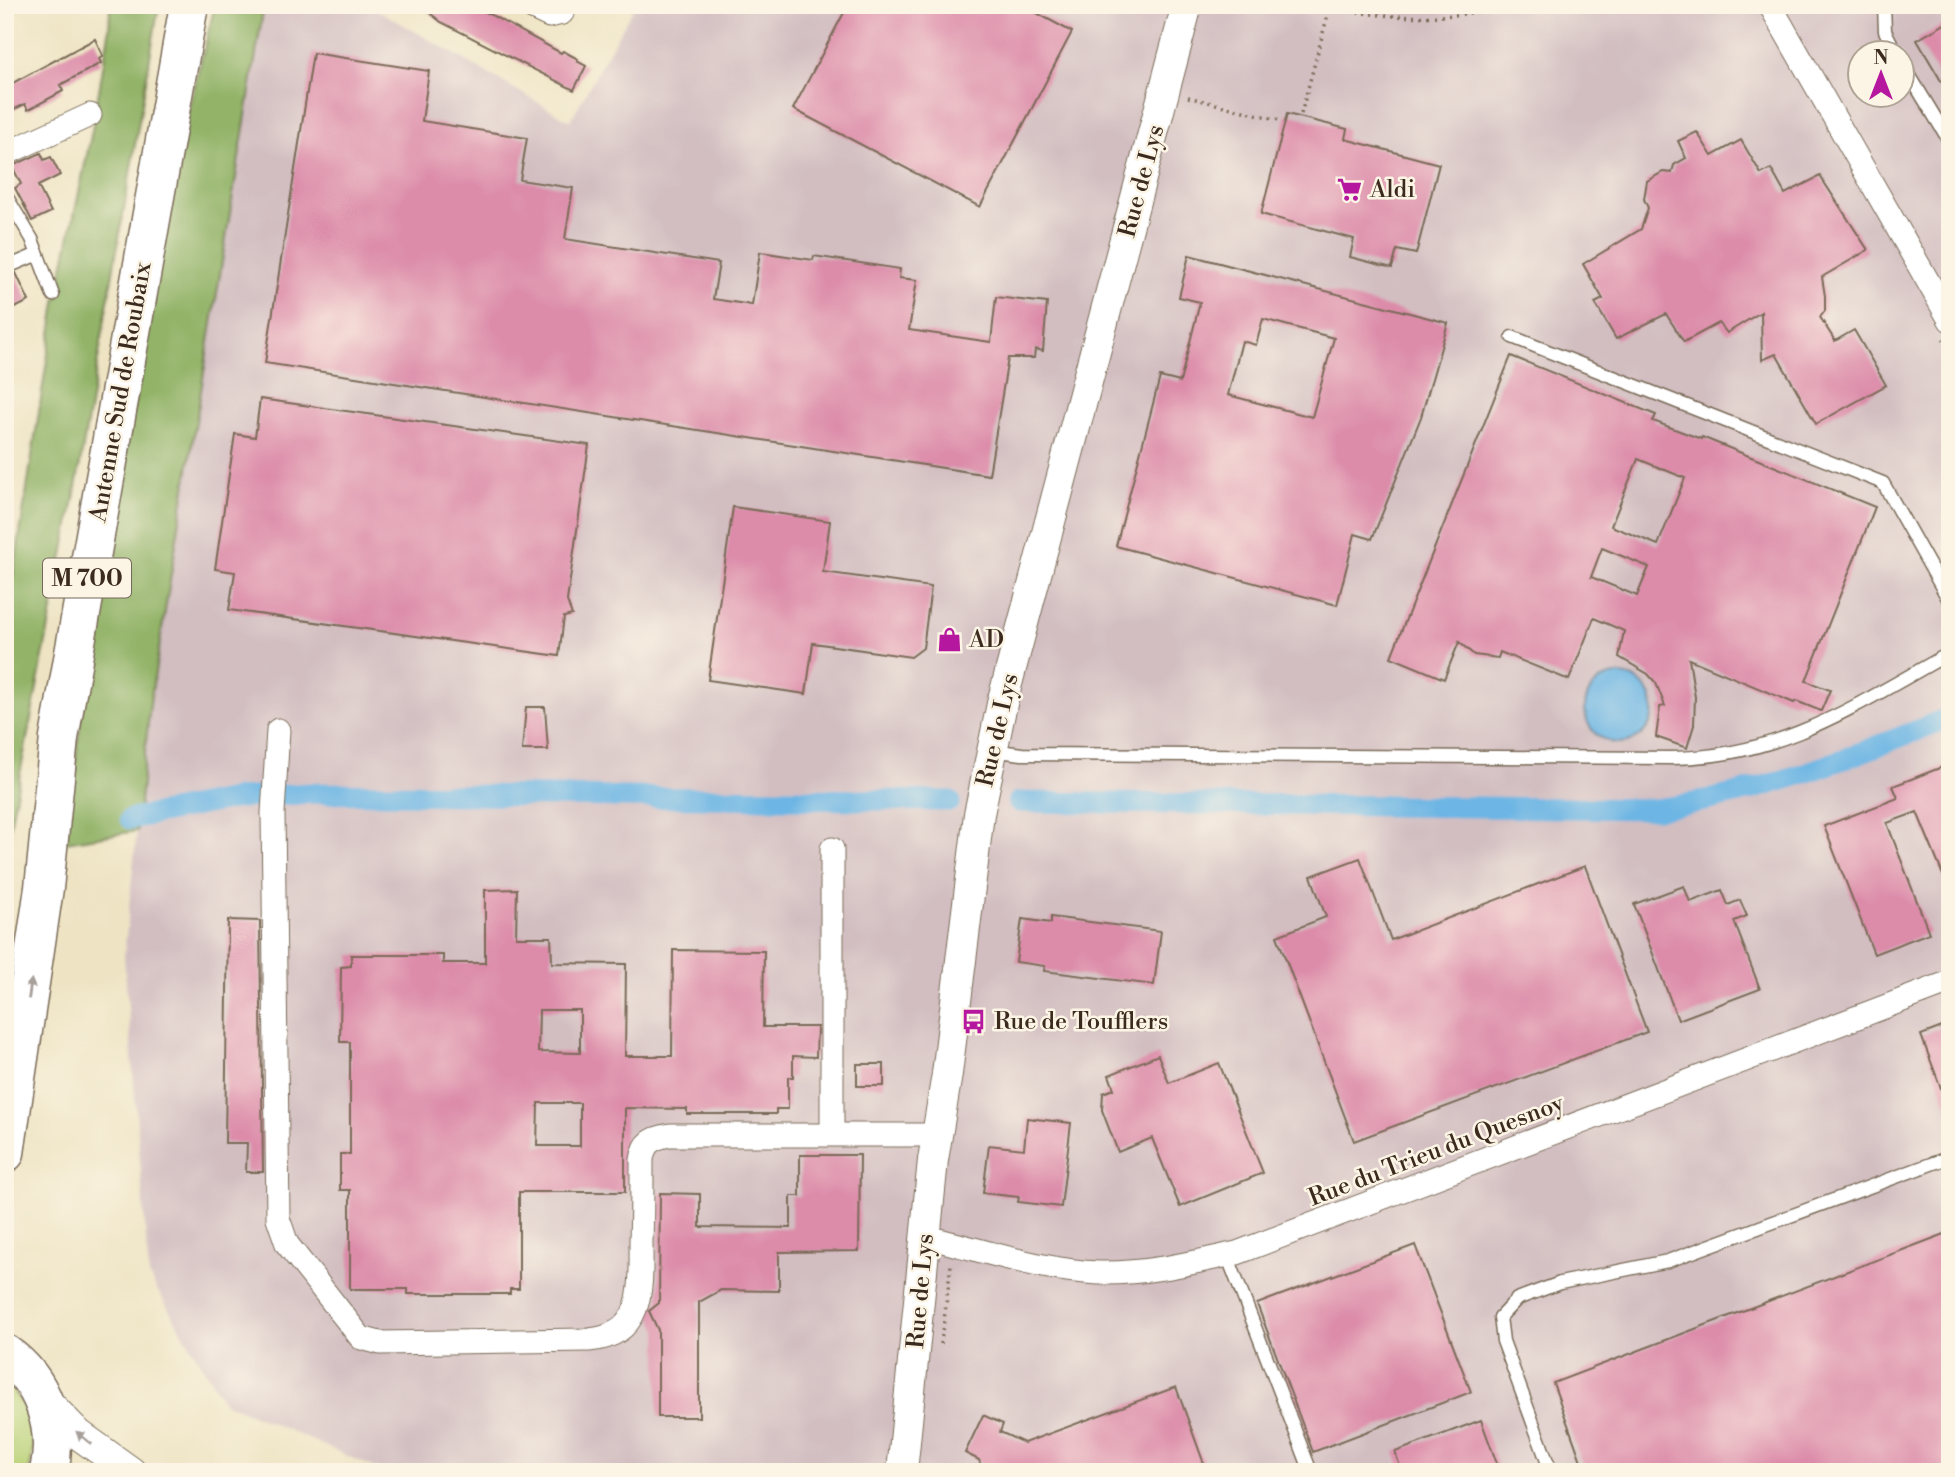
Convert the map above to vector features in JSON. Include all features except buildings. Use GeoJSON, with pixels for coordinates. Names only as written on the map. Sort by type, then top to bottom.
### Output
{"type":"FeatureCollection","features":[{"type":"Feature","properties":{"kind":"highway","name":"Antenne Sud de Roubaix"},"geometry":{"type":"LineString","coordinates":[[5,979],[38,776],[175,5]]}},
{"type":"Feature","properties":{"kind":"highway","name":"Antenne Sud de Roubaix"},"geometry":{"type":"LineString","coordinates":[[5,1153],[42,901],[59,738],[189,5]]}},
{"type":"Feature","properties":{"kind":"highway"},"geometry":{"type":"LineString","coordinates":[[5,1324],[52,1432],[49,1472]]}},
{"type":"Feature","properties":{"kind":"street"},"geometry":{"type":"LineString","coordinates":[[526,5],[556,16],[567,5]]}},
{"type":"Feature","properties":{"kind":"street","name":"Rue de Lys"},"geometry":{"type":"LineString","coordinates":[[902,1472],[939,1240],[937,1135],[977,826],[991,750],[1187,5]]}},
{"type":"Feature","properties":{"kind":"street"},"geometry":{"type":"LineString","coordinates":[[1770,5],[1950,320]]}},
{"type":"Feature","properties":{"kind":"street"},"geometry":{"type":"LineString","coordinates":[[5,154],[90,115]]}},
{"type":"Feature","properties":{"kind":"street"},"geometry":{"type":"LineString","coordinates":[[278,730],[273,773],[273,813],[280,1229],[287,1244],[361,1338],[380,1343],[589,1340],[610,1336],[628,1322],[639,1301],[642,1160],[646,1146],[652,1139],[670,1135],[937,1135]]}},
{"type":"Feature","properties":{"kind":"street"},"geometry":{"type":"LineString","coordinates":[[832,849],[832,1134]]}},
{"type":"Feature","properties":{"kind":"street","name":"Rue du Trieu du Quesnoy"},"geometry":{"type":"LineString","coordinates":[[939,1240],[1054,1267],[1097,1273],[1152,1270],[1227,1255],[1265,1244],[1950,982]]}},
{"type":"Feature","properties":{"kind":"street"},"geometry":{"type":"LineString","coordinates":[[25,1375],[78,1434],[131,1472]]}},
{"type":"Feature","properties":{"kind":"lane"},"geometry":{"type":"LineString","coordinates":[[1884,5],[1885,31],[1889,38]]}},
{"type":"Feature","properties":{"kind":"lane"},"geometry":{"type":"LineString","coordinates":[[1916,86],[1950,142]]}},
{"type":"Feature","properties":{"kind":"lane"},"geometry":{"type":"LineString","coordinates":[[5,194],[38,254],[54,295]]}},
{"type":"Feature","properties":{"kind":"lane"},"geometry":{"type":"LineString","coordinates":[[5,268],[38,254]]}},
{"type":"Feature","properties":{"kind":"lane"},"geometry":{"type":"LineString","coordinates":[[1512,337],[1883,483],[1950,602]]}},
{"type":"Feature","properties":{"kind":"lane"},"geometry":{"type":"LineString","coordinates":[[991,750],[1022,754],[1645,758],[1722,755],[1765,746],[1807,731],[1950,653]]}},
{"type":"Feature","properties":{"kind":"lane"},"geometry":{"type":"LineString","coordinates":[[1551,1472],[1503,1342],[1500,1317],[1517,1299],[1560,1283],[1668,1261],[1950,1157]]}},
{"type":"Feature","properties":{"kind":"lane"},"geometry":{"type":"LineString","coordinates":[[1227,1255],[1311,1472]]}},
{"type":"Feature","properties":{"kind":"path"},"geometry":{"type":"LineString","coordinates":[[1323,5],[1380,14],[1426,15],[1515,5]]}},
{"type":"Feature","properties":{"kind":"path"},"geometry":{"type":"LineString","coordinates":[[1301,114],[1329,7]]}},
{"type":"Feature","properties":{"kind":"path"},"geometry":{"type":"LineString","coordinates":[[1179,95],[1279,120]]}},
{"type":"Feature","properties":{"kind":"path"},"geometry":{"type":"LineString","coordinates":[[939,1240],[941,1350]]}},
{"type":"Feature","properties":{"kind":"shaded area"},"geometry":{"type":"Polygon","coordinates":[[[264,5],[369,5],[570,121],[635,5],[1950,5],[1950,1472],[384,1472],[224,1402],[149,1276],[124,956],[150,703],[264,5]]]}},
{"type":"Feature","properties":{"kind":"green space"},"geometry":{"type":"Polygon","coordinates":[[[110,5],[159,5],[74,499],[5,851],[5,629],[57,296],[92,131],[109,33],[110,5]]]}},
{"type":"Feature","properties":{"kind":"green space"},"geometry":{"type":"Polygon","coordinates":[[[215,5],[264,5],[150,703],[137,831],[65,842],[81,719],[172,177],[215,5]]]}},
{"type":"Feature","properties":{"kind":"green space"},"geometry":{"type":"Polygon","coordinates":[[[5,1380],[20,1400],[29,1423],[32,1447],[29,1472],[5,1472],[5,1380]]]}},
{"type":"Feature","properties":{"kind":"water"},"geometry":{"type":"Polygon","coordinates":[[[1612,675],[1626,675],[1638,680],[1648,690],[1653,709],[1648,728],[1638,738],[1626,743],[1612,743],[1600,738],[1590,728],[1585,716],[1585,702],[1590,690],[1600,680],[1612,675]]]}},
{"type":"Feature","properties":{"kind":"waterway"},"geometry":{"type":"LineString","coordinates":[[1018,802],[1656,809],[1732,795],[1806,773],[1950,717]]}},
{"type":"Feature","properties":{"kind":"waterway"},"geometry":{"type":"LineString","coordinates":[[130,819],[238,798],[312,793],[950,801]]}},
{"type":"Feature","properties":{"kind":"place","name":"Aldi"},"geometry":{"type":"Point","coordinates":[1350,189]}},
{"type":"Feature","properties":{"kind":"place","name":"AD"},"geometry":{"type":"Point","coordinates":[949,639]}},
{"type":"Feature","properties":{"kind":"place","name":"Rue de Toufflers"},"geometry":{"type":"Point","coordinates":[974,1021]}}]}
